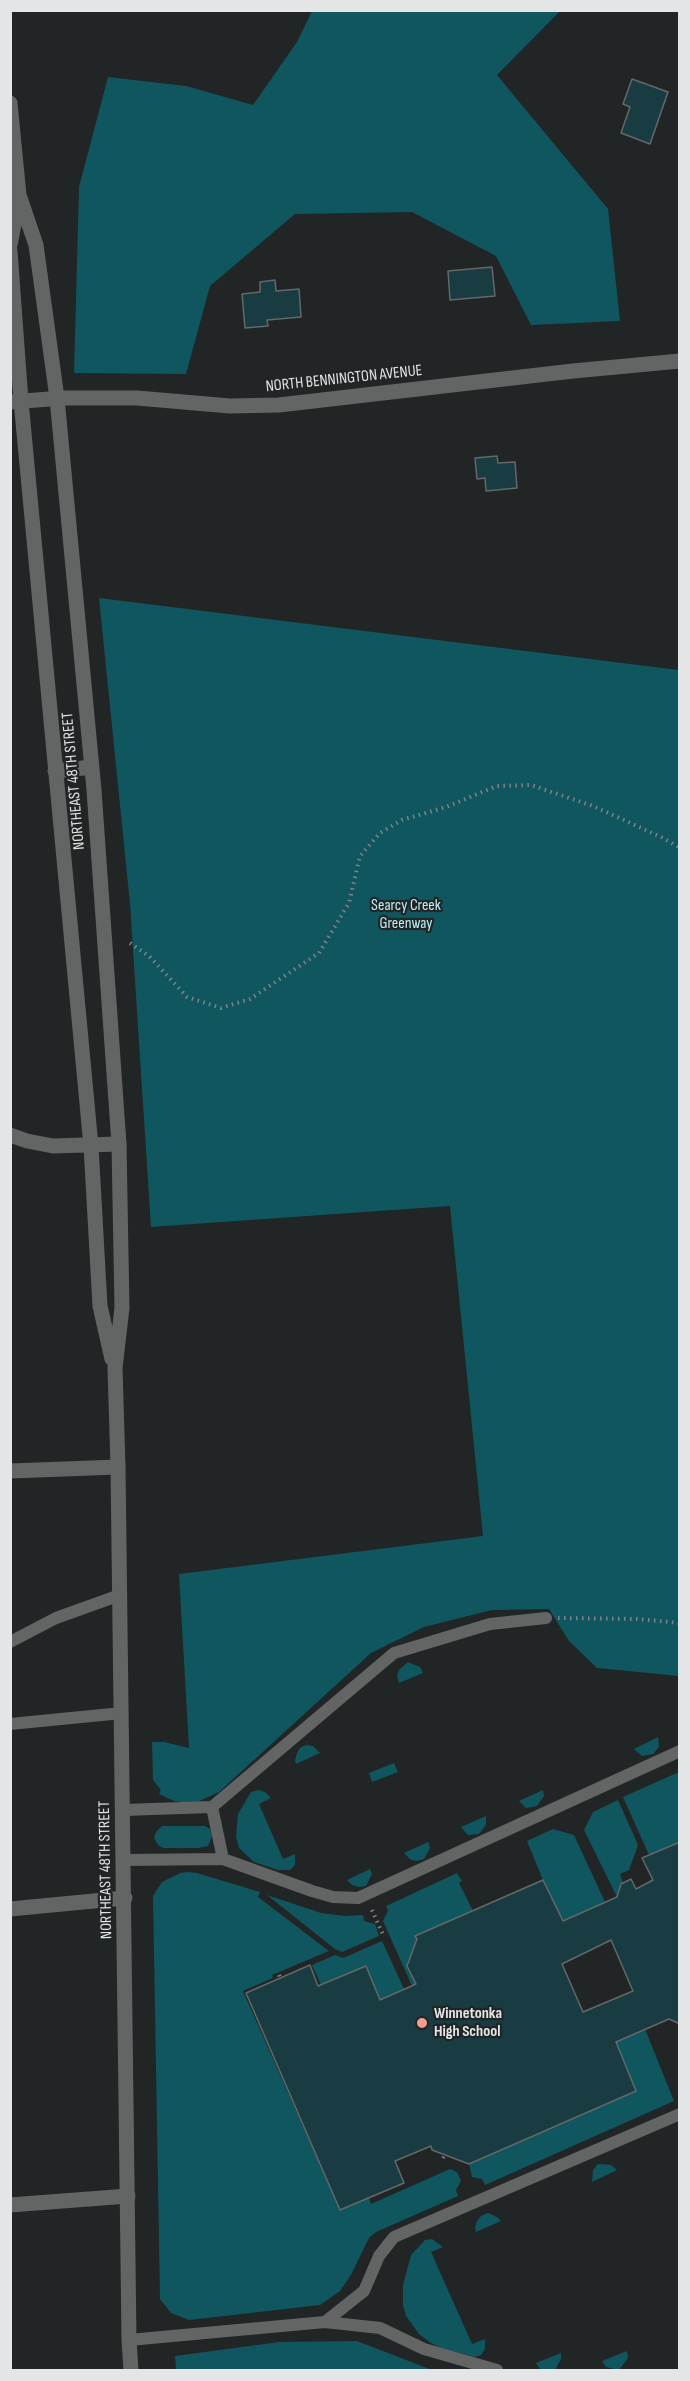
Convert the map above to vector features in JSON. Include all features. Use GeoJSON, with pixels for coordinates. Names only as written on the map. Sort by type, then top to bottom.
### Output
{"type":"FeatureCollection","features":[{"type":"Feature","properties":{"kind":"street","name":"NORTHEAST 48TH STREET"},"geometry":{"type":"LineString","coordinates":[[10,103],[19,195],[36,245],[57,398],[92,767],[119,1144],[122,1308],[114,1368],[118,1467],[131,2370]]}},
{"type":"Feature","properties":{"kind":"street","name":"NORTHEAST 48TH STREET"},"geometry":{"type":"LineString","coordinates":[[10,245],[19,195]]}},
{"type":"Feature","properties":{"kind":"street","name":"NORTHEAST 48TH STREET"},"geometry":{"type":"LineString","coordinates":[[10,251],[16,401],[56,771],[91,1146],[100,1306],[114,1368]]}},
{"type":"Feature","properties":{"kind":"street","name":"NORTH BENNINGTON AVENUE"},"geometry":{"type":"LineString","coordinates":[[16,401],[57,398],[137,398],[230,406],[279,405],[680,361]]}},
{"type":"Feature","properties":{"kind":"street"},"geometry":{"type":"LineString","coordinates":[[56,771],[92,767]]}},
{"type":"Feature","properties":{"kind":"street"},"geometry":{"type":"LineString","coordinates":[[10,1136],[53,1146],[119,1144]]}},
{"type":"Feature","properties":{"kind":"street"},"geometry":{"type":"LineString","coordinates":[[10,1471],[118,1467]]}},
{"type":"Feature","properties":{"kind":"street"},"geometry":{"type":"LineString","coordinates":[[10,1909],[125,1898]]}},
{"type":"Feature","properties":{"kind":"street"},"geometry":{"type":"LineString","coordinates":[[10,2205],[128,2196]]}},
{"type":"Feature","properties":{"kind":"lane"},"geometry":{"type":"LineString","coordinates":[[10,1642],[56,1618],[120,1594]]}},
{"type":"Feature","properties":{"kind":"lane"},"geometry":{"type":"LineString","coordinates":[[123,1810],[212,1807],[394,1653],[490,1624],[546,1617]]}},
{"type":"Feature","properties":{"kind":"lane"},"geometry":{"type":"LineString","coordinates":[[10,1724],[122,1713]]}},
{"type":"Feature","properties":{"kind":"lane"},"geometry":{"type":"LineString","coordinates":[[124,1860],[223,1859],[312,1891],[333,1897],[358,1898],[680,1751]]}},
{"type":"Feature","properties":{"kind":"lane"},"geometry":{"type":"LineString","coordinates":[[212,1807],[223,1859]]}},
{"type":"Feature","properties":{"kind":"lane"},"geometry":{"type":"LineString","coordinates":[[325,2322],[364,2291],[379,2256],[394,2236],[680,2114]]}},
{"type":"Feature","properties":{"kind":"lane"},"geometry":{"type":"LineString","coordinates":[[129,2340],[325,2322],[381,2328],[424,2349],[497,2370]]}},
{"type":"Feature","properties":{"kind":"path"},"geometry":{"type":"LineString","coordinates":[[130,942],[149,956],[187,998],[221,1008],[250,999],[319,953],[349,903],[360,856],[380,833],[402,820],[446,807],[497,786],[531,785],[593,806],[680,848]]}},
{"type":"Feature","properties":{"kind":"path"},"geometry":{"type":"LineString","coordinates":[[546,1617],[637,1619],[680,1623]]}},
{"type":"Feature","properties":{"kind":"path"},"geometry":{"type":"LineString","coordinates":[[372,1910],[384,1937]]}},
{"type":"Feature","properties":{"kind":"green space"},"geometry":{"type":"Polygon","coordinates":[[[312,11],[560,11],[497,75],[608,209],[620,321],[531,325],[496,256],[412,212],[295,214],[210,286],[186,374],[74,373],[79,187],[108,77],[186,86],[253,105],[297,42],[312,11]]]}},
{"type":"Feature","properties":{"kind":"green space","name":"Searcy Creek Greenway"},"geometry":{"type":"Polygon","coordinates":[[[99,598],[679,670],[679,1676],[597,1668],[569,1641],[549,1609],[492,1610],[424,1627],[371,1653],[219,1792],[193,1804],[174,1801],[159,1794],[161,1790],[153,1780],[152,1742],[164,1742],[189,1748],[179,1574],[483,1536],[450,1206],[151,1227],[130,904],[99,598]]]}},
{"type":"Feature","properties":{"kind":"green space"},"geometry":{"type":"Polygon","coordinates":[[[408,1662],[420,1667],[423,1673],[399,1683],[397,1676],[399,1670],[408,1662]]]}},
{"type":"Feature","properties":{"kind":"green space"},"geometry":{"type":"Polygon","coordinates":[[[658,1737],[659,1747],[653,1754],[642,1756],[634,1749],[658,1737]]]}},
{"type":"Feature","properties":{"kind":"green space"},"geometry":{"type":"Polygon","coordinates":[[[306,1745],[313,1746],[320,1753],[296,1764],[297,1753],[306,1745]]]}},
{"type":"Feature","properties":{"kind":"green space"},"geometry":{"type":"Polygon","coordinates":[[[394,1763],[398,1772],[372,1782],[369,1773],[394,1763]]]}},
{"type":"Feature","properties":{"kind":"green space"},"geometry":{"type":"Polygon","coordinates":[[[679,1772],[679,1842],[649,1855],[623,1797],[679,1772]]]}},
{"type":"Feature","properties":{"kind":"green space"},"geometry":{"type":"Polygon","coordinates":[[[259,1790],[271,1798],[259,1804],[283,1859],[295,1854],[295,1865],[290,1870],[278,1870],[254,1862],[239,1848],[236,1837],[238,1814],[251,1792],[259,1790]]]}},
{"type":"Feature","properties":{"kind":"green space"},"geometry":{"type":"Polygon","coordinates":[[[543,1790],[544,1796],[537,1806],[526,1808],[519,1801],[543,1790]]]}},
{"type":"Feature","properties":{"kind":"green space"},"geometry":{"type":"Polygon","coordinates":[[[618,1800],[638,1845],[629,1870],[620,1874],[623,1883],[617,1897],[584,1830],[593,1812],[618,1800]]]}},
{"type":"Feature","properties":{"kind":"green space"},"geometry":{"type":"Polygon","coordinates":[[[486,1816],[486,1825],[479,1834],[468,1835],[461,1827],[486,1816]]]}},
{"type":"Feature","properties":{"kind":"green space"},"geometry":{"type":"Polygon","coordinates":[[[162,1826],[205,1826],[210,1829],[212,1836],[208,1846],[163,1848],[154,1838],[162,1826]]]}},
{"type":"Feature","properties":{"kind":"green space"},"geometry":{"type":"Polygon","coordinates":[[[553,1829],[574,1835],[605,1902],[563,1921],[527,1841],[553,1829]]]}},
{"type":"Feature","properties":{"kind":"green space"},"geometry":{"type":"Polygon","coordinates":[[[428,1842],[430,1848],[424,1859],[411,1860],[404,1853],[428,1842]]]}},
{"type":"Feature","properties":{"kind":"green space"},"geometry":{"type":"Polygon","coordinates":[[[370,1869],[372,1874],[366,1886],[352,1885],[347,1880],[370,1869]]]}},
{"type":"Feature","properties":{"kind":"green space"},"geometry":{"type":"Polygon","coordinates":[[[187,1872],[260,1892],[258,1897],[329,1951],[272,1975],[273,1978],[243,1991],[340,2210],[369,2198],[371,2204],[450,2169],[457,2172],[461,2181],[456,2190],[458,2196],[376,2232],[369,2238],[351,2275],[340,2291],[320,2305],[189,2320],[171,2313],[160,2299],[153,1896],[162,1882],[187,1872]]]}},
{"type":"Feature","properties":{"kind":"green space"},"geometry":{"type":"Polygon","coordinates":[[[457,1873],[462,1881],[459,1883],[473,1911],[416,1936],[417,1939],[407,1966],[416,1984],[412,1986],[383,1921],[388,1911],[386,1906],[457,1873]]]}},
{"type":"Feature","properties":{"kind":"green space"},"geometry":{"type":"Polygon","coordinates":[[[267,1895],[321,1913],[345,1916],[363,1915],[364,1921],[375,1924],[379,1936],[342,1952],[335,1949],[267,1895]]]}},
{"type":"Feature","properties":{"kind":"green space"},"geometry":{"type":"Polygon","coordinates":[[[382,1941],[404,1989],[380,2000],[366,1966],[321,1985],[312,1965],[335,1955],[343,1958],[382,1941]]]}},
{"type":"Feature","properties":{"kind":"green space"},"geometry":{"type":"Polygon","coordinates":[[[645,2029],[674,2101],[485,2185],[482,2179],[472,2177],[469,2164],[635,2091],[616,2042],[645,2029]]]}},
{"type":"Feature","properties":{"kind":"green space"},"geometry":{"type":"Polygon","coordinates":[[[598,2164],[611,2165],[617,2170],[592,2182],[593,2170],[598,2164]]]}},
{"type":"Feature","properties":{"kind":"green space"},"geometry":{"type":"Polygon","coordinates":[[[488,2213],[501,2221],[476,2232],[477,2221],[488,2213]]]}},
{"type":"Feature","properties":{"kind":"green space"},"geometry":{"type":"Polygon","coordinates":[[[432,2239],[443,2247],[431,2252],[472,2344],[485,2339],[485,2349],[481,2355],[475,2357],[431,2343],[419,2334],[406,2316],[403,2305],[403,2285],[411,2255],[425,2240],[432,2239]]]}},
{"type":"Feature","properties":{"kind":"green space"},"geometry":{"type":"Polygon","coordinates":[[[357,2341],[432,2370],[176,2370],[175,2356],[279,2342],[357,2341]]]}},
{"type":"Feature","properties":{"kind":"green space"},"geometry":{"type":"Polygon","coordinates":[[[627,2351],[628,2358],[619,2370],[606,2367],[602,2361],[627,2351]]]}},
{"type":"Feature","properties":{"kind":"green space"},"geometry":{"type":"Polygon","coordinates":[[[561,2353],[561,2359],[555,2370],[540,2369],[536,2363],[561,2353]]]}},
{"type":"Feature","properties":{"kind":"building"},"geometry":{"type":"Polygon","coordinates":[[[632,79],[668,92],[650,144],[621,133],[630,107],[623,104],[632,79]]]}},
{"type":"Feature","properties":{"kind":"building"},"geometry":{"type":"Polygon","coordinates":[[[492,267],[495,296],[450,300],[448,271],[492,267]]]}},
{"type":"Feature","properties":{"kind":"building"},"geometry":{"type":"Polygon","coordinates":[[[275,280],[276,291],[299,289],[301,317],[267,320],[268,326],[245,328],[242,294],[260,292],[260,282],[275,280]]]}},
{"type":"Feature","properties":{"kind":"building"},"geometry":{"type":"Polygon","coordinates":[[[497,456],[498,463],[515,462],[517,488],[486,491],[485,478],[477,479],[475,458],[497,456]]]}},
{"type":"Feature","properties":{"kind":"building"},"geometry":{"type":"Polygon","coordinates":[[[680,1842],[680,2024],[669,2019],[616,2042],[636,2091],[469,2164],[432,2150],[431,2146],[395,2161],[404,2183],[340,2210],[246,1993],[310,1965],[318,1986],[366,1966],[380,2000],[416,1984],[407,1966],[417,1939],[415,1936],[543,1880],[563,1921],[617,1897],[621,1884],[631,1879],[636,1889],[653,1880],[642,1858],[680,1842]],[[611,1940],[562,1964],[583,2012],[633,1991],[611,1940]]]}},
{"type":"Feature","properties":{"kind":"place","name":"Winnetonka High School"},"geometry":{"type":"Point","coordinates":[422,2023]}}]}
